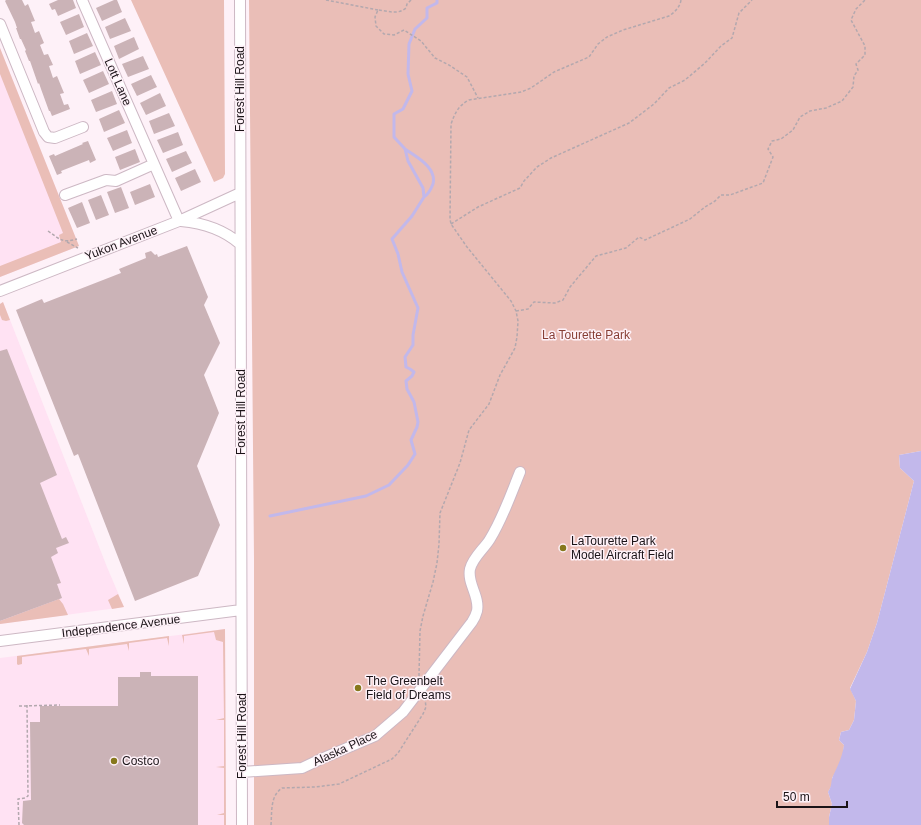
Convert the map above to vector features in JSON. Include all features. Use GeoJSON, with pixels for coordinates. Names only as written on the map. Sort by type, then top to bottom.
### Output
{"type":"FeatureCollection","features":[{"type":"Feature","properties":{"kind":"street","name":"Lott Lane"},"geometry":{"type":"LineString","coordinates":[[82,0],[178,221]]}},
{"type":"Feature","properties":{"kind":"street","name":"Forest Hill Road"},"geometry":{"type":"LineString","coordinates":[[240,0],[242,825]]}},
{"type":"Feature","properties":{"kind":"street"},"geometry":{"type":"LineString","coordinates":[[0,24],[44,132],[48,137],[55,138],[83,127]]}},
{"type":"Feature","properties":{"kind":"street"},"geometry":{"type":"LineString","coordinates":[[65,195],[106,180],[116,181],[154,164]]}},
{"type":"Feature","properties":{"kind":"street","name":"Yukon Avenue"},"geometry":{"type":"LineString","coordinates":[[0,291],[178,221],[240,193]]}},
{"type":"Feature","properties":{"kind":"street"},"geometry":{"type":"LineString","coordinates":[[178,221],[197,222],[230,235],[240,244]]}},
{"type":"Feature","properties":{"kind":"street","name":"Alaska Place"},"geometry":{"type":"LineString","coordinates":[[242,772],[302,768],[376,736],[403,712],[446,655],[462,637],[477,612],[477,604],[470,580],[470,570],[473,561],[489,540],[500,519],[520,472]]}},
{"type":"Feature","properties":{"kind":"street","name":"Independence Avenue"},"geometry":{"type":"LineString","coordinates":[[0,641],[241,610]]}},
{"type":"Feature","properties":{"kind":"path"},"geometry":{"type":"LineString","coordinates":[[326,0],[396,12],[401,12],[406,8],[407,4],[411,0]]}},
{"type":"Feature","properties":{"kind":"path"},"geometry":{"type":"LineString","coordinates":[[271,825],[274,796],[282,788],[315,787],[339,784],[392,759],[398,753],[423,714],[426,702],[418,672],[420,631],[437,563],[440,513],[460,463],[469,430],[489,404],[497,381],[515,348],[518,321],[516,311],[511,301],[466,247],[450,224],[451,124],[454,115],[463,103],[469,100],[522,92],[531,88],[554,72],[589,57],[598,44],[607,38],[623,30],[669,16],[675,12],[681,0]]}},
{"type":"Feature","properties":{"kind":"path"},"geometry":{"type":"LineString","coordinates":[[450,224],[478,207],[520,188],[524,181],[537,167],[551,158],[629,122],[654,104],[669,88],[685,80],[705,63],[721,46],[732,38],[739,13],[752,0]]}},
{"type":"Feature","properties":{"kind":"path"},"geometry":{"type":"LineString","coordinates":[[516,311],[528,309],[534,302],[555,303],[563,300],[570,287],[596,256],[626,248],[639,237],[645,240],[690,218],[721,196],[730,195],[763,183],[773,157],[768,149],[772,141],[781,139],[793,130],[800,117],[810,111],[826,108],[842,101],[853,87],[854,76],[858,70],[856,64],[865,55],[865,46],[851,20],[856,9],[865,0]]}},
{"type":"Feature","properties":{"kind":"path"},"geometry":{"type":"LineString","coordinates":[[378,10],[375,18],[376,26],[384,34],[394,35],[404,30],[421,41],[435,58],[467,77],[478,99]]}},
{"type":"Feature","properties":{"kind":"path"},"geometry":{"type":"LineString","coordinates":[[48,231],[78,248]]}},
{"type":"Feature","properties":{"kind":"path"},"geometry":{"type":"LineString","coordinates":[[67,242],[77,239]]}},
{"type":"Feature","properties":{"kind":"path"},"geometry":{"type":"LineString","coordinates":[[19,825],[18,799],[28,796],[27,705]]}},
{"type":"Feature","properties":{"kind":"path"},"geometry":{"type":"LineString","coordinates":[[19,706],[60,705]]}},
{"type":"Feature","properties":{"kind":"shaded area"},"geometry":{"type":"Polygon","coordinates":[[[0,48],[79,246],[0,277],[0,48]]]}},
{"type":"Feature","properties":{"kind":"shaded area"},"geometry":{"type":"Polygon","coordinates":[[[3,302],[124,607],[0,624],[0,304],[3,302]]]}},
{"type":"Feature","properties":{"kind":"shaded area"},"geometry":{"type":"Polygon","coordinates":[[[921,451],[921,825],[829,825],[832,804],[828,792],[841,758],[844,745],[839,740],[841,732],[849,730],[854,720],[856,701],[850,689],[867,652],[877,623],[914,481],[900,468],[899,455],[921,451]]]}},
{"type":"Feature","properties":{"kind":"shaded area"},"geometry":{"type":"Polygon","coordinates":[[[225,629],[226,825],[0,825],[0,658],[225,629]]]}},
{"type":"Feature","properties":{"kind":"green space"},"geometry":{"type":"Polygon","coordinates":[[[131,0],[224,0],[225,174],[223,178],[214,182],[131,0]]]}},
{"type":"Feature","properties":{"kind":"green space","name":"La Tourette Park"},"geometry":{"type":"Polygon","coordinates":[[[249,0],[921,0],[921,451],[899,455],[900,468],[914,481],[877,623],[867,652],[850,688],[856,701],[854,720],[849,730],[841,732],[839,740],[844,745],[843,755],[832,778],[832,785],[828,792],[832,804],[829,825],[254,825],[254,559],[249,0]]]}},
{"type":"Feature","properties":{"kind":"green space"},"geometry":{"type":"Polygon","coordinates":[[[0,48],[79,246],[0,277],[0,266],[61,242],[59,235],[63,233],[0,74],[0,48]]]}},
{"type":"Feature","properties":{"kind":"green space"},"geometry":{"type":"Polygon","coordinates":[[[3,302],[10,320],[2,320],[0,315],[0,304],[3,302]]]}},
{"type":"Feature","properties":{"kind":"green space"},"geometry":{"type":"Polygon","coordinates":[[[118,594],[124,607],[112,609],[108,600],[118,594]]]}},
{"type":"Feature","properties":{"kind":"green space"},"geometry":{"type":"Polygon","coordinates":[[[59,599],[68,615],[0,624],[0,621],[59,599]]]}},
{"type":"Feature","properties":{"kind":"green space"},"geometry":{"type":"Polygon","coordinates":[[[225,629],[226,825],[224,825],[224,815],[217,815],[224,813],[224,768],[216,767],[224,766],[224,720],[216,720],[224,718],[223,642],[216,640],[214,632],[184,636],[184,644],[182,635],[225,629]]]}},
{"type":"Feature","properties":{"kind":"green space"},"geometry":{"type":"Polygon","coordinates":[[[169,636],[169,646],[167,638],[129,643],[129,651],[127,644],[89,649],[89,656],[86,649],[22,657],[22,664],[17,664],[17,656],[169,636]]]}},
{"type":"Feature","properties":{"kind":"building"},"geometry":{"type":"Polygon","coordinates":[[[22,0],[25,6],[28,4],[35,21],[31,22],[35,33],[39,31],[44,43],[40,45],[44,55],[48,54],[53,65],[49,66],[53,78],[57,76],[64,93],[60,94],[64,105],[68,104],[70,109],[52,116],[49,111],[25,51],[26,50],[20,39],[15,22],[5,1],[22,0]]]}},
{"type":"Feature","properties":{"kind":"building"},"geometry":{"type":"Polygon","coordinates":[[[58,0],[73,0],[76,8],[58,16],[55,9],[52,10],[49,4],[58,0]]]}},
{"type":"Feature","properties":{"kind":"building"},"geometry":{"type":"Polygon","coordinates":[[[117,0],[122,12],[102,21],[96,8],[117,0]]]}},
{"type":"Feature","properties":{"kind":"building"},"geometry":{"type":"Polygon","coordinates":[[[79,14],[84,27],[66,35],[60,22],[79,14]]]}},
{"type":"Feature","properties":{"kind":"building"},"geometry":{"type":"Polygon","coordinates":[[[125,18],[131,31],[110,39],[105,27],[125,18]]]}},
{"type":"Feature","properties":{"kind":"building"},"geometry":{"type":"Polygon","coordinates":[[[87,33],[93,46],[74,54],[69,41],[87,33]]]}},
{"type":"Feature","properties":{"kind":"building"},"geometry":{"type":"Polygon","coordinates":[[[134,37],[139,49],[119,59],[114,46],[134,37]]]}},
{"type":"Feature","properties":{"kind":"building"},"geometry":{"type":"Polygon","coordinates":[[[95,52],[101,65],[80,74],[75,61],[95,52]]]}},
{"type":"Feature","properties":{"kind":"building"},"geometry":{"type":"Polygon","coordinates":[[[143,56],[149,69],[128,77],[122,64],[143,56]]]}},
{"type":"Feature","properties":{"kind":"building"},"geometry":{"type":"Polygon","coordinates":[[[103,71],[109,84],[89,93],[83,80],[103,71]]]}},
{"type":"Feature","properties":{"kind":"building"},"geometry":{"type":"Polygon","coordinates":[[[151,75],[157,87],[137,96],[131,84],[151,75]]]}},
{"type":"Feature","properties":{"kind":"building"},"geometry":{"type":"Polygon","coordinates":[[[112,91],[117,104],[96,112],[91,100],[112,91]]]}},
{"type":"Feature","properties":{"kind":"building"},"geometry":{"type":"Polygon","coordinates":[[[160,93],[166,106],[146,115],[140,103],[160,93]]]}},
{"type":"Feature","properties":{"kind":"building"},"geometry":{"type":"Polygon","coordinates":[[[119,110],[125,123],[104,132],[99,119],[119,110]]]}},
{"type":"Feature","properties":{"kind":"building"},"geometry":{"type":"Polygon","coordinates":[[[169,113],[175,126],[154,134],[149,121],[169,113]]]}},
{"type":"Feature","properties":{"kind":"building"},"geometry":{"type":"Polygon","coordinates":[[[127,130],[132,143],[113,151],[107,138],[127,130]]]}},
{"type":"Feature","properties":{"kind":"building"},"geometry":{"type":"Polygon","coordinates":[[[178,132],[183,145],[163,153],[157,140],[178,132]]]}},
{"type":"Feature","properties":{"kind":"building"},"geometry":{"type":"Polygon","coordinates":[[[88,141],[96,160],[90,163],[89,160],[61,171],[62,173],[57,175],[49,156],[54,154],[55,156],[88,141]]]}},
{"type":"Feature","properties":{"kind":"building"},"geometry":{"type":"Polygon","coordinates":[[[135,149],[140,162],[120,170],[115,157],[135,149]]]}},
{"type":"Feature","properties":{"kind":"building"},"geometry":{"type":"Polygon","coordinates":[[[186,151],[192,163],[172,172],[166,159],[186,151]]]}},
{"type":"Feature","properties":{"kind":"building"},"geometry":{"type":"Polygon","coordinates":[[[195,169],[201,182],[181,191],[175,178],[195,169]]]}},
{"type":"Feature","properties":{"kind":"building"},"geometry":{"type":"Polygon","coordinates":[[[150,184],[155,197],[135,205],[130,192],[150,184]]]}},
{"type":"Feature","properties":{"kind":"building"},"geometry":{"type":"Polygon","coordinates":[[[121,187],[129,208],[115,213],[107,192],[121,187]]]}},
{"type":"Feature","properties":{"kind":"building"},"geometry":{"type":"Polygon","coordinates":[[[101,195],[109,215],[96,220],[88,200],[101,195]]]}},
{"type":"Feature","properties":{"kind":"building"},"geometry":{"type":"Polygon","coordinates":[[[82,202],[90,223],[77,228],[68,208],[82,202]]]}},
{"type":"Feature","properties":{"kind":"building"},"geometry":{"type":"Polygon","coordinates":[[[187,246],[208,297],[204,305],[220,343],[204,375],[219,413],[197,466],[220,525],[198,576],[135,601],[78,454],[74,456],[16,310],[42,299],[44,303],[121,273],[119,269],[146,258],[145,253],[151,251],[155,255],[157,254],[158,257],[187,246]]]}},
{"type":"Feature","properties":{"kind":"building"},"geometry":{"type":"Polygon","coordinates":[[[7,349],[57,475],[40,483],[62,539],[66,537],[69,543],[56,548],[58,553],[51,557],[61,583],[57,584],[62,598],[0,621],[0,351],[7,349]]]}},
{"type":"Feature","properties":{"kind":"building","name":"Costco"},"geometry":{"type":"Polygon","coordinates":[[[140,672],[151,672],[151,676],[198,676],[198,825],[24,825],[22,823],[23,801],[31,800],[30,722],[40,722],[40,706],[118,706],[118,677],[140,677],[140,672]]]}},
{"type":"Feature","properties":{"kind":"waterway"},"geometry":{"type":"LineString","coordinates":[[270,516],[366,496],[389,485],[408,465],[415,454],[411,440],[418,422],[414,402],[407,389],[406,381],[414,372],[406,367],[405,357],[413,345],[413,335],[418,308],[402,272],[398,254],[392,239],[412,216],[424,197],[423,188],[408,161],[405,149],[394,137],[394,114],[403,109],[412,91],[408,74],[409,44],[415,29],[427,18],[427,8],[437,3],[437,0]]}},
{"type":"Feature","properties":{"kind":"waterway"},"geometry":{"type":"LineString","coordinates":[[405,149],[425,163],[432,172],[433,184],[429,193],[424,197]]}},
{"type":"Feature","properties":{"kind":"place","name":"LaTourette Park Model Aircraft Field"},"geometry":{"type":"Point","coordinates":[563,548]}},
{"type":"Feature","properties":{"kind":"place","name":"The Greenbelt Field of Dreams"},"geometry":{"type":"Point","coordinates":[358,688]}},
{"type":"Feature","properties":{"kind":"place","name":"Costco"},"geometry":{"type":"Point","coordinates":[114,761]}}]}
